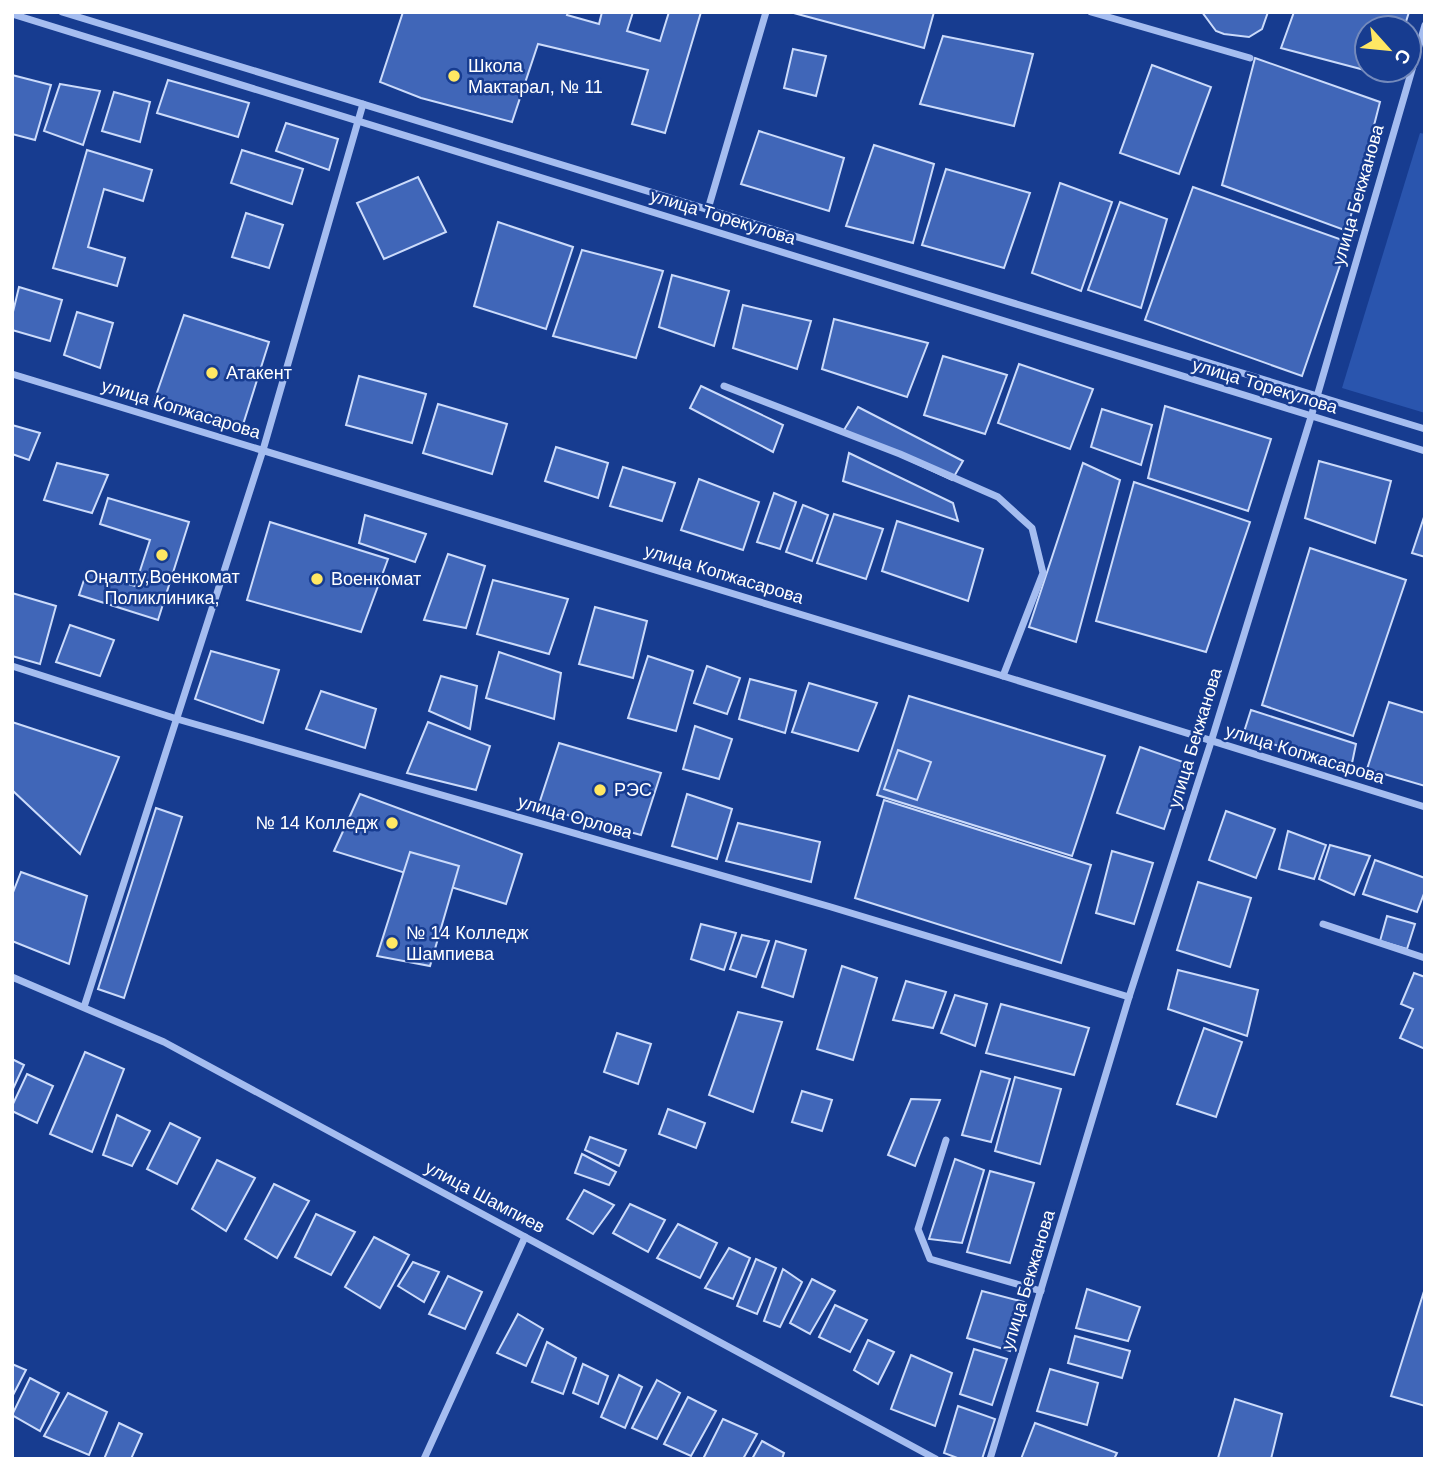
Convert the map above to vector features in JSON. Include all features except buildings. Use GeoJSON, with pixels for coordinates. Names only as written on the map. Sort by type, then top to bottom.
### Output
{"type":"FeatureCollection","features":[{"type":"Feature","properties":{"kind":"street","name":"улица Торекулова"},"geometry":{"type":"LineString","coordinates":[[62,12],[1425,429]]}},
{"type":"Feature","properties":{"kind":"street"},"geometry":{"type":"LineString","coordinates":[[708,209],[766,12]]}},
{"type":"Feature","properties":{"kind":"street"},"geometry":{"type":"LineString","coordinates":[[1091,12],[1250,58]]}},
{"type":"Feature","properties":{"kind":"street","name":"улица Торекулова"},"geometry":{"type":"LineString","coordinates":[[12,14],[1425,451]]}},
{"type":"Feature","properties":{"kind":"street","name":"улица Бекжанова"},"geometry":{"type":"LineString","coordinates":[[990,1459],[1129,997],[1311,417],[1425,25]]}},
{"type":"Feature","properties":{"kind":"street"},"geometry":{"type":"LineString","coordinates":[[84,1007],[263,450],[363,104]]}},
{"type":"Feature","properties":{"kind":"street","name":"улица Копжасарова"},"geometry":{"type":"LineString","coordinates":[[12,374],[1425,807]]}},
{"type":"Feature","properties":{"kind":"street"},"geometry":{"type":"LineString","coordinates":[[724,386],[900,454],[998,497],[1032,528],[1043,573],[1003,676]]}},
{"type":"Feature","properties":{"kind":"street","name":"улица Орлова"},"geometry":{"type":"LineString","coordinates":[[12,666],[177,719],[1129,997]]}},
{"type":"Feature","properties":{"kind":"street"},"geometry":{"type":"LineString","coordinates":[[1323,924],[1425,958]]}},
{"type":"Feature","properties":{"kind":"street","name":"улица Шампиев"},"geometry":{"type":"LineString","coordinates":[[12,977],[164,1042],[936,1459]]}},
{"type":"Feature","properties":{"kind":"street"},"geometry":{"type":"LineString","coordinates":[[946,1140],[918,1229],[930,1259],[1041,1291]]}},
{"type":"Feature","properties":{"kind":"street"},"geometry":{"type":"LineString","coordinates":[[424,1459],[525,1237]]}},
{"type":"Feature","properties":{"kind":"shaded area"},"geometry":{"type":"Polygon","coordinates":[[[1420,133],[1425,134],[1425,413],[1342,388],[1420,133]]]}},
{"type":"Feature","properties":{"kind":"place","name":"Школа Мактарал, № 11"},"geometry":{"type":"Point","coordinates":[454,76]}},
{"type":"Feature","properties":{"kind":"place","name":"Атакент"},"geometry":{"type":"Point","coordinates":[212,373]}},
{"type":"Feature","properties":{"kind":"place","name":"Оңалту,Военкомат Поликлиника,"},"geometry":{"type":"Point","coordinates":[162,555]}},
{"type":"Feature","properties":{"kind":"place","name":"Военкомат"},"geometry":{"type":"Point","coordinates":[317,579]}},
{"type":"Feature","properties":{"kind":"place","name":"РЭС"},"geometry":{"type":"Point","coordinates":[600,790]}},
{"type":"Feature","properties":{"kind":"place","name":"№ 14 Колледж"},"geometry":{"type":"Point","coordinates":[392,823]}},
{"type":"Feature","properties":{"kind":"place","name":"№ 14 Колледж Шампиева"},"geometry":{"type":"Point","coordinates":[392,943]}}]}
